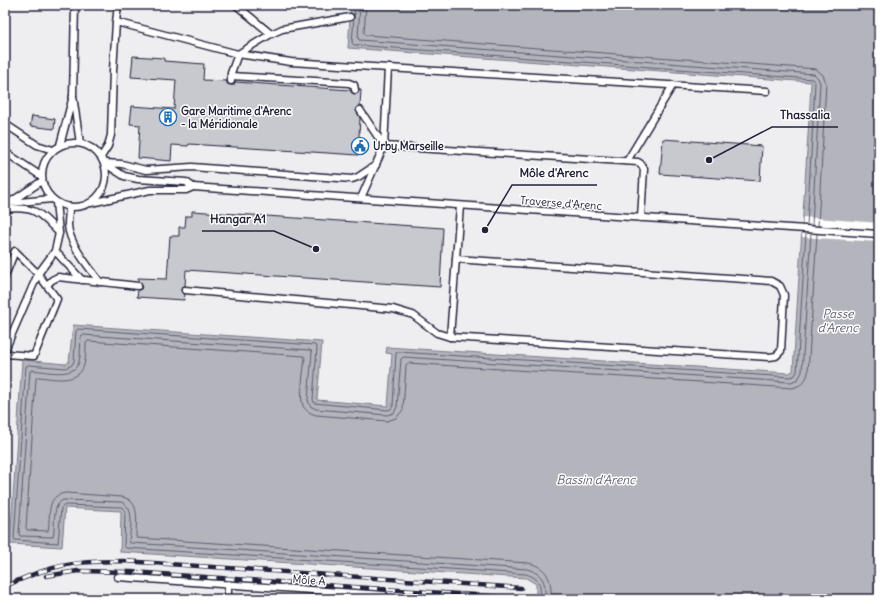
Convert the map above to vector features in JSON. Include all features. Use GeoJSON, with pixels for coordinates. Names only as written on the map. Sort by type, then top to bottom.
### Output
{"type":"FeatureCollection","features":[{"type":"Feature","properties":{"kind":"lane"},"geometry":{"type":"LineString","coordinates":[[75,5],[73,96],[80,143]]}},
{"type":"Feature","properties":{"kind":"lane"},"geometry":{"type":"LineString","coordinates":[[101,157],[108,146],[111,135],[112,71],[118,5]]}},
{"type":"Feature","properties":{"kind":"lane"},"geometry":{"type":"LineString","coordinates":[[236,5],[271,34]]}},
{"type":"Feature","properties":{"kind":"lane"},"geometry":{"type":"LineString","coordinates":[[350,17],[282,29],[271,34],[238,54],[231,79],[349,83],[354,85],[355,90]]}},
{"type":"Feature","properties":{"kind":"lane"},"geometry":{"type":"LineString","coordinates":[[116,22],[238,54],[291,62],[767,91]]}},
{"type":"Feature","properties":{"kind":"lane"},"geometry":{"type":"LineString","coordinates":[[361,198],[384,146],[388,68]]}},
{"type":"Feature","properties":{"kind":"lane"},"geometry":{"type":"LineString","coordinates":[[626,161],[673,85]]}},
{"type":"Feature","properties":{"kind":"lane"},"geometry":{"type":"LineString","coordinates":[[60,145],[73,96]]}},
{"type":"Feature","properties":{"kind":"lane"},"geometry":{"type":"LineString","coordinates":[[360,110],[384,146]]}},
{"type":"Feature","properties":{"kind":"lane"},"geometry":{"type":"LineString","coordinates":[[5,124],[37,145],[53,150]]}},
{"type":"Feature","properties":{"kind":"lane"},"geometry":{"type":"LineString","coordinates":[[70,142],[80,143],[95,150],[101,157],[106,173],[105,182],[102,191],[96,199],[88,204],[69,207],[54,200],[46,191],[42,178],[42,166],[46,157],[60,145],[70,142]]}},
{"type":"Feature","properties":{"kind":"lane"},"geometry":{"type":"LineString","coordinates":[[384,146],[638,162],[644,169],[641,218]]}},
{"type":"Feature","properties":{"kind":"lane"},"geometry":{"type":"LineString","coordinates":[[5,152],[42,178]]}},
{"type":"Feature","properties":{"kind":"lane"},"geometry":{"type":"LineString","coordinates":[[104,163],[122,164],[146,170],[192,168],[352,179],[358,177],[376,165]]}},
{"type":"Feature","properties":{"kind":"lane","name":"Traverse d'Arenc"},"geometry":{"type":"LineString","coordinates":[[104,163],[124,176],[138,180],[186,182],[193,187]]}},
{"type":"Feature","properties":{"kind":"lane"},"geometry":{"type":"LineString","coordinates":[[7,204],[42,178]]}},
{"type":"Feature","properties":{"kind":"lane"},"geometry":{"type":"LineString","coordinates":[[157,189],[174,182]]}},
{"type":"Feature","properties":{"kind":"lane","name":"Traverse d'Arenc"},"geometry":{"type":"LineString","coordinates":[[88,204],[150,190],[186,190],[193,187],[879,234]]}},
{"type":"Feature","properties":{"kind":"lane"},"geometry":{"type":"LineString","coordinates":[[7,204],[54,200]]}},
{"type":"Feature","properties":{"kind":"lane"},"geometry":{"type":"LineString","coordinates":[[5,350],[38,274],[55,251],[59,233],[54,200]]}},
{"type":"Feature","properties":{"kind":"lane"},"geometry":{"type":"LineString","coordinates":[[450,337],[460,206]]}},
{"type":"Feature","properties":{"kind":"lane"},"geometry":{"type":"LineString","coordinates":[[69,207],[68,226],[71,239],[100,282]]}},
{"type":"Feature","properties":{"kind":"lane"},"geometry":{"type":"LineString","coordinates":[[5,209],[31,209],[41,214],[59,233]]}},
{"type":"Feature","properties":{"kind":"lane"},"geometry":{"type":"LineString","coordinates":[[5,276],[15,251],[38,274],[57,299],[34,356],[5,354]]}},
{"type":"Feature","properties":{"kind":"lane"},"geometry":{"type":"LineString","coordinates":[[55,251],[82,280]]}},
{"type":"Feature","properties":{"kind":"lane"},"geometry":{"type":"LineString","coordinates":[[185,290],[393,309],[413,315],[437,333],[450,337],[769,358],[774,358],[779,354],[781,346],[784,295],[780,286],[771,281],[456,259]]}},
{"type":"Feature","properties":{"kind":"lane"},"geometry":{"type":"LineString","coordinates":[[47,285],[58,278],[138,286]]}},
{"type":"Feature","properties":{"kind":"lane","name":"Môle A"},"geometry":{"type":"LineString","coordinates":[[118,577],[384,594],[384,599]]}},
{"type":"Feature","properties":{"kind":"lane"},"geometry":{"type":"LineString","coordinates":[[228,584],[228,599]]}},
{"type":"Feature","properties":{"kind":"shaded area"},"geometry":{"type":"Polygon","coordinates":[[[5,5],[351,5],[348,48],[811,82],[793,371],[789,373],[387,347],[386,353],[392,354],[389,406],[317,400],[321,342],[70,360],[66,364],[22,360],[65,508],[121,511],[120,552],[526,578],[536,584],[536,599],[5,599],[5,123],[9,105],[5,99],[5,5]]]}},
{"type":"Feature","properties":{"kind":"water","name":"Bassin d'Arenc"},"geometry":{"type":"Polygon","coordinates":[[[351,5],[879,5],[879,599],[536,599],[536,584],[526,578],[120,552],[121,511],[65,508],[62,547],[10,544],[22,360],[66,364],[69,362],[73,325],[322,342],[317,400],[388,406],[392,354],[386,353],[387,347],[789,373],[793,371],[811,82],[348,48],[351,5]]]}},
{"type":"Feature","properties":{"kind":"pier"},"geometry":{"type":"Polygon","coordinates":[[[803,217],[879,223],[879,242],[802,237],[803,217]]]}},
{"type":"Feature","properties":{"kind":"building"},"geometry":{"type":"Polygon","coordinates":[[[133,56],[164,58],[164,61],[204,64],[203,80],[227,81],[227,84],[231,85],[234,85],[235,82],[350,90],[355,94],[361,90],[360,106],[357,107],[356,110],[360,118],[358,155],[189,144],[188,146],[172,145],[171,161],[138,158],[140,125],[130,124],[132,106],[174,109],[176,80],[131,77],[133,56]]]}},
{"type":"Feature","properties":{"kind":"building"},"geometry":{"type":"Polygon","coordinates":[[[32,116],[55,119],[54,129],[30,126],[32,116]]]}},
{"type":"Feature","properties":{"kind":"building"},"geometry":{"type":"Polygon","coordinates":[[[663,139],[762,146],[760,181],[660,174],[663,139]]]}},
{"type":"Feature","properties":{"kind":"building"},"geometry":{"type":"Polygon","coordinates":[[[192,211],[443,228],[440,287],[186,270],[185,286],[182,287],[181,290],[182,293],[185,294],[184,300],[137,297],[138,290],[141,289],[142,286],[141,283],[138,282],[138,278],[167,279],[170,236],[179,236],[179,227],[185,227],[186,216],[192,216],[192,211]]]}},
{"type":"Feature","properties":{"kind":"ferry route"},"geometry":{"type":"LineString","coordinates":[[364,8],[367,5]]}},
{"type":"Feature","properties":{"kind":"ferry route"},"geometry":{"type":"LineString","coordinates":[[352,16],[369,5]]}},
{"type":"Feature","properties":{"kind":"ferry route"},"geometry":{"type":"LineString","coordinates":[[357,12],[364,7]]}},
{"type":"Feature","properties":{"kind":"railway"},"geometry":{"type":"LineString","coordinates":[[5,586],[53,568],[93,562],[124,561],[521,588]]}},
{"type":"Feature","properties":{"kind":"railway"},"geometry":{"type":"LineString","coordinates":[[46,576],[78,571],[131,572],[517,598]]}},
{"type":"Feature","properties":{"kind":"place","name":"Gare Maritime d'Arenc - la Méridionale"},"geometry":{"type":"Point","coordinates":[168,117]}},
{"type":"Feature","properties":{"kind":"place","name":"Urby Marseille"},"geometry":{"type":"Point","coordinates":[360,146]}},
{"type":"Feature","properties":{"kind":"place","name":"Thassalia"},"geometry":{"type":"Point","coordinates":[709,160]}},
{"type":"Feature","properties":{"kind":"place","name":"Môle d'Arenc"},"geometry":{"type":"Point","coordinates":[485,230]}},
{"type":"Feature","properties":{"kind":"place","name":"Hangar A1"},"geometry":{"type":"Point","coordinates":[316,249]}},
{"type":"Feature","properties":{"kind":"water label","name":"Passe d'Arenc"},"geometry":{"type":"Point","coordinates":[838,321]}}]}
